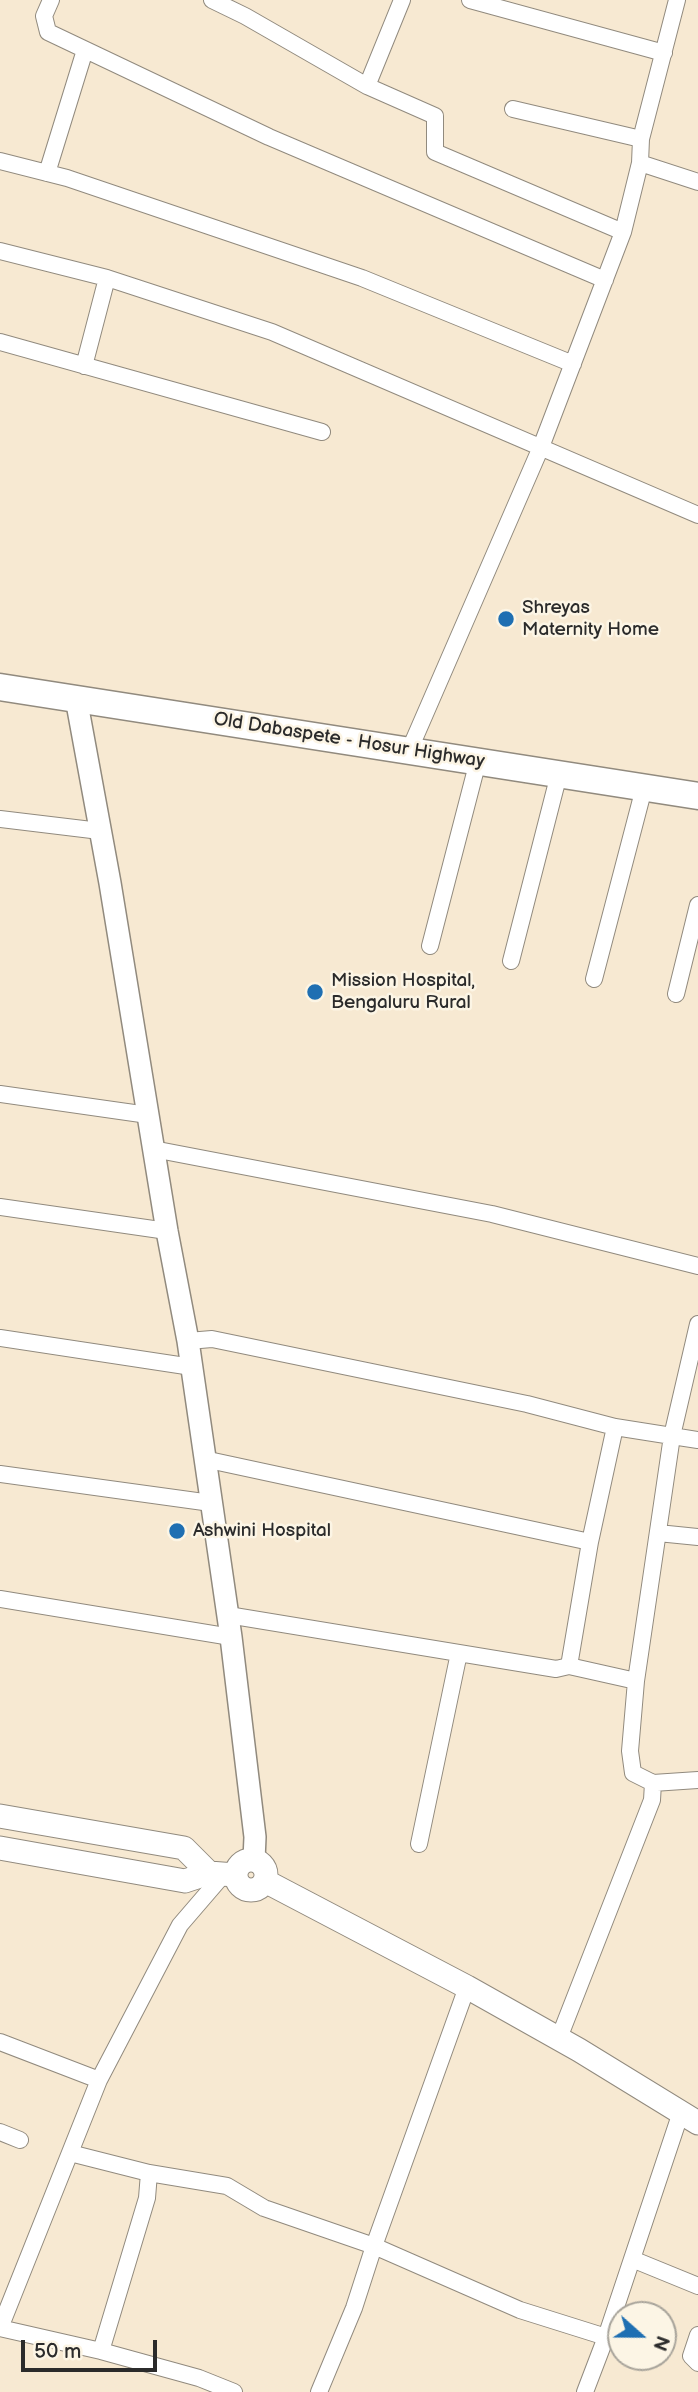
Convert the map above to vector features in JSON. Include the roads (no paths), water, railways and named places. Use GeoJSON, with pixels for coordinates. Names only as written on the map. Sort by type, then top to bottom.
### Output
{"type":"FeatureCollection","features":[{"type":"Feature","properties":{"kind":"main road","name":"Old Dabaspete - Hosur Highway"},"geometry":{"type":"LineString","coordinates":[[0,687],[698,796]]}},
{"type":"Feature","properties":{"kind":"main road"},"geometry":{"type":"LineString","coordinates":[[0,1816],[184,1848],[222,1874],[237,1884],[249,1891],[260,1888],[265,1881],[264,1867],[254,1860],[245,1861],[222,1874],[186,1881],[0,1848]]}},
{"type":"Feature","properties":{"kind":"main road"},"geometry":{"type":"LineString","coordinates":[[265,1881],[559,2038],[689,2118]]}},
{"type":"Feature","properties":{"kind":"street"},"geometry":{"type":"LineString","coordinates":[[51,0],[44,16],[48,32],[269,137],[605,280]]}},
{"type":"Feature","properties":{"kind":"street"},"geometry":{"type":"LineString","coordinates":[[212,0],[367,86],[435,116],[435,152],[623,232]]}},
{"type":"Feature","properties":{"kind":"street"},"geometry":{"type":"LineString","coordinates":[[367,86],[402,0]]}},
{"type":"Feature","properties":{"kind":"street"},"geometry":{"type":"LineString","coordinates":[[470,0],[664,53]]}},
{"type":"Feature","properties":{"kind":"street"},"geometry":{"type":"LineString","coordinates":[[409,751],[541,447],[623,232],[640,163],[641,139],[677,0]]}},
{"type":"Feature","properties":{"kind":"street"},"geometry":{"type":"LineString","coordinates":[[47,173],[85,50]]}},
{"type":"Feature","properties":{"kind":"street"},"geometry":{"type":"LineString","coordinates":[[513,109],[641,139]]}},
{"type":"Feature","properties":{"kind":"street"},"geometry":{"type":"LineString","coordinates":[[0,162],[47,173],[362,278],[573,364]]}},
{"type":"Feature","properties":{"kind":"street"},"geometry":{"type":"LineString","coordinates":[[640,163],[698,182]]}},
{"type":"Feature","properties":{"kind":"street"},"geometry":{"type":"LineString","coordinates":[[0,251],[107,278],[272,332],[698,515]]}},
{"type":"Feature","properties":{"kind":"street"},"geometry":{"type":"LineString","coordinates":[[84,366],[107,278]]}},
{"type":"Feature","properties":{"kind":"street"},"geometry":{"type":"LineString","coordinates":[[0,342],[322,432]]}},
{"type":"Feature","properties":{"kind":"street"},"geometry":{"type":"LineString","coordinates":[[76,698],[192,1367],[232,1637],[256,1837],[254,1860]]}},
{"type":"Feature","properties":{"kind":"street"},"geometry":{"type":"LineString","coordinates":[[430,946],[478,761]]}},
{"type":"Feature","properties":{"kind":"street"},"geometry":{"type":"LineString","coordinates":[[511,961],[559,774]]}},
{"type":"Feature","properties":{"kind":"street"},"geometry":{"type":"LineString","coordinates":[[594,979],[644,788]]}},
{"type":"Feature","properties":{"kind":"street"},"geometry":{"type":"LineString","coordinates":[[0,819],[100,831]]}},
{"type":"Feature","properties":{"kind":"street"},"geometry":{"type":"LineString","coordinates":[[676,994],[698,905]]}},
{"type":"Feature","properties":{"kind":"street"},"geometry":{"type":"LineString","coordinates":[[0,1094],[148,1115]]}},
{"type":"Feature","properties":{"kind":"street"},"geometry":{"type":"LineString","coordinates":[[153,1149],[492,1214],[698,1266]]}},
{"type":"Feature","properties":{"kind":"street"},"geometry":{"type":"LineString","coordinates":[[0,1208],[167,1231]]}},
{"type":"Feature","properties":{"kind":"street"},"geometry":{"type":"LineString","coordinates":[[698,1324],[672,1436],[636,1681],[630,1751],[634,1773],[653,1783],[698,1780]]}},
{"type":"Feature","properties":{"kind":"street"},"geometry":{"type":"LineString","coordinates":[[0,1338],[192,1367]]}},
{"type":"Feature","properties":{"kind":"street"},"geometry":{"type":"LineString","coordinates":[[188,1341],[212,1339],[527,1404],[615,1427],[698,1440]]}},
{"type":"Feature","properties":{"kind":"street"},"geometry":{"type":"LineString","coordinates":[[569,1666],[590,1542],[615,1427]]}},
{"type":"Feature","properties":{"kind":"street"},"geometry":{"type":"LineString","coordinates":[[204,1459],[590,1542]]}},
{"type":"Feature","properties":{"kind":"street"},"geometry":{"type":"LineString","coordinates":[[0,1474],[211,1503]]}},
{"type":"Feature","properties":{"kind":"street"},"geometry":{"type":"LineString","coordinates":[[658,1533],[698,1537]]}},
{"type":"Feature","properties":{"kind":"street"},"geometry":{"type":"LineString","coordinates":[[0,1599],[232,1637]]}},
{"type":"Feature","properties":{"kind":"street"},"geometry":{"type":"LineString","coordinates":[[228,1615],[556,1670],[569,1666],[636,1681]]}},
{"type":"Feature","properties":{"kind":"street"},"geometry":{"type":"LineString","coordinates":[[419,1844],[459,1653]]}},
{"type":"Feature","properties":{"kind":"street"},"geometry":{"type":"LineString","coordinates":[[559,2038],[652,1800],[653,1783]]}},
{"type":"Feature","properties":{"kind":"street"},"geometry":{"type":"LineString","coordinates":[[222,1874],[180,1925],[99,2080],[0,2328],[101,2351],[199,2378],[234,2392]]}},
{"type":"Feature","properties":{"kind":"street"},"geometry":{"type":"LineString","coordinates":[[319,2392],[354,2308],[467,1987]]}},
{"type":"Feature","properties":{"kind":"street"},"geometry":{"type":"LineString","coordinates":[[0,2042],[99,2080]]}},
{"type":"Feature","properties":{"kind":"street"},"geometry":{"type":"LineString","coordinates":[[585,2392],[632,2259],[689,2118]]}},
{"type":"Feature","properties":{"kind":"street"},"geometry":{"type":"LineString","coordinates":[[0,2132],[20,2140]]}},
{"type":"Feature","properties":{"kind":"street"},"geometry":{"type":"LineString","coordinates":[[70,2153],[149,2173],[227,2186],[264,2208],[374,2246],[520,2310],[606,2337]]}},
{"type":"Feature","properties":{"kind":"street"},"geometry":{"type":"LineString","coordinates":[[101,2351],[148,2198],[149,2173]]}},
{"type":"Feature","properties":{"kind":"street"},"geometry":{"type":"LineString","coordinates":[[632,2259],[698,2286]]}},
{"type":"Feature","properties":{"kind":"street"},"geometry":{"type":"LineString","coordinates":[[698,2336],[691,2356],[698,2363]]}},
{"type":"Feature","properties":{"kind":"place","name":"Shreyas Maternity Home"},"geometry":{"type":"Point","coordinates":[506,619]}},
{"type":"Feature","properties":{"kind":"place","name":"Mission Hospital, Bengaluru Rural"},"geometry":{"type":"Point","coordinates":[315,992]}},
{"type":"Feature","properties":{"kind":"place","name":"Ashwini Hospital"},"geometry":{"type":"Point","coordinates":[177,1531]}}]}
